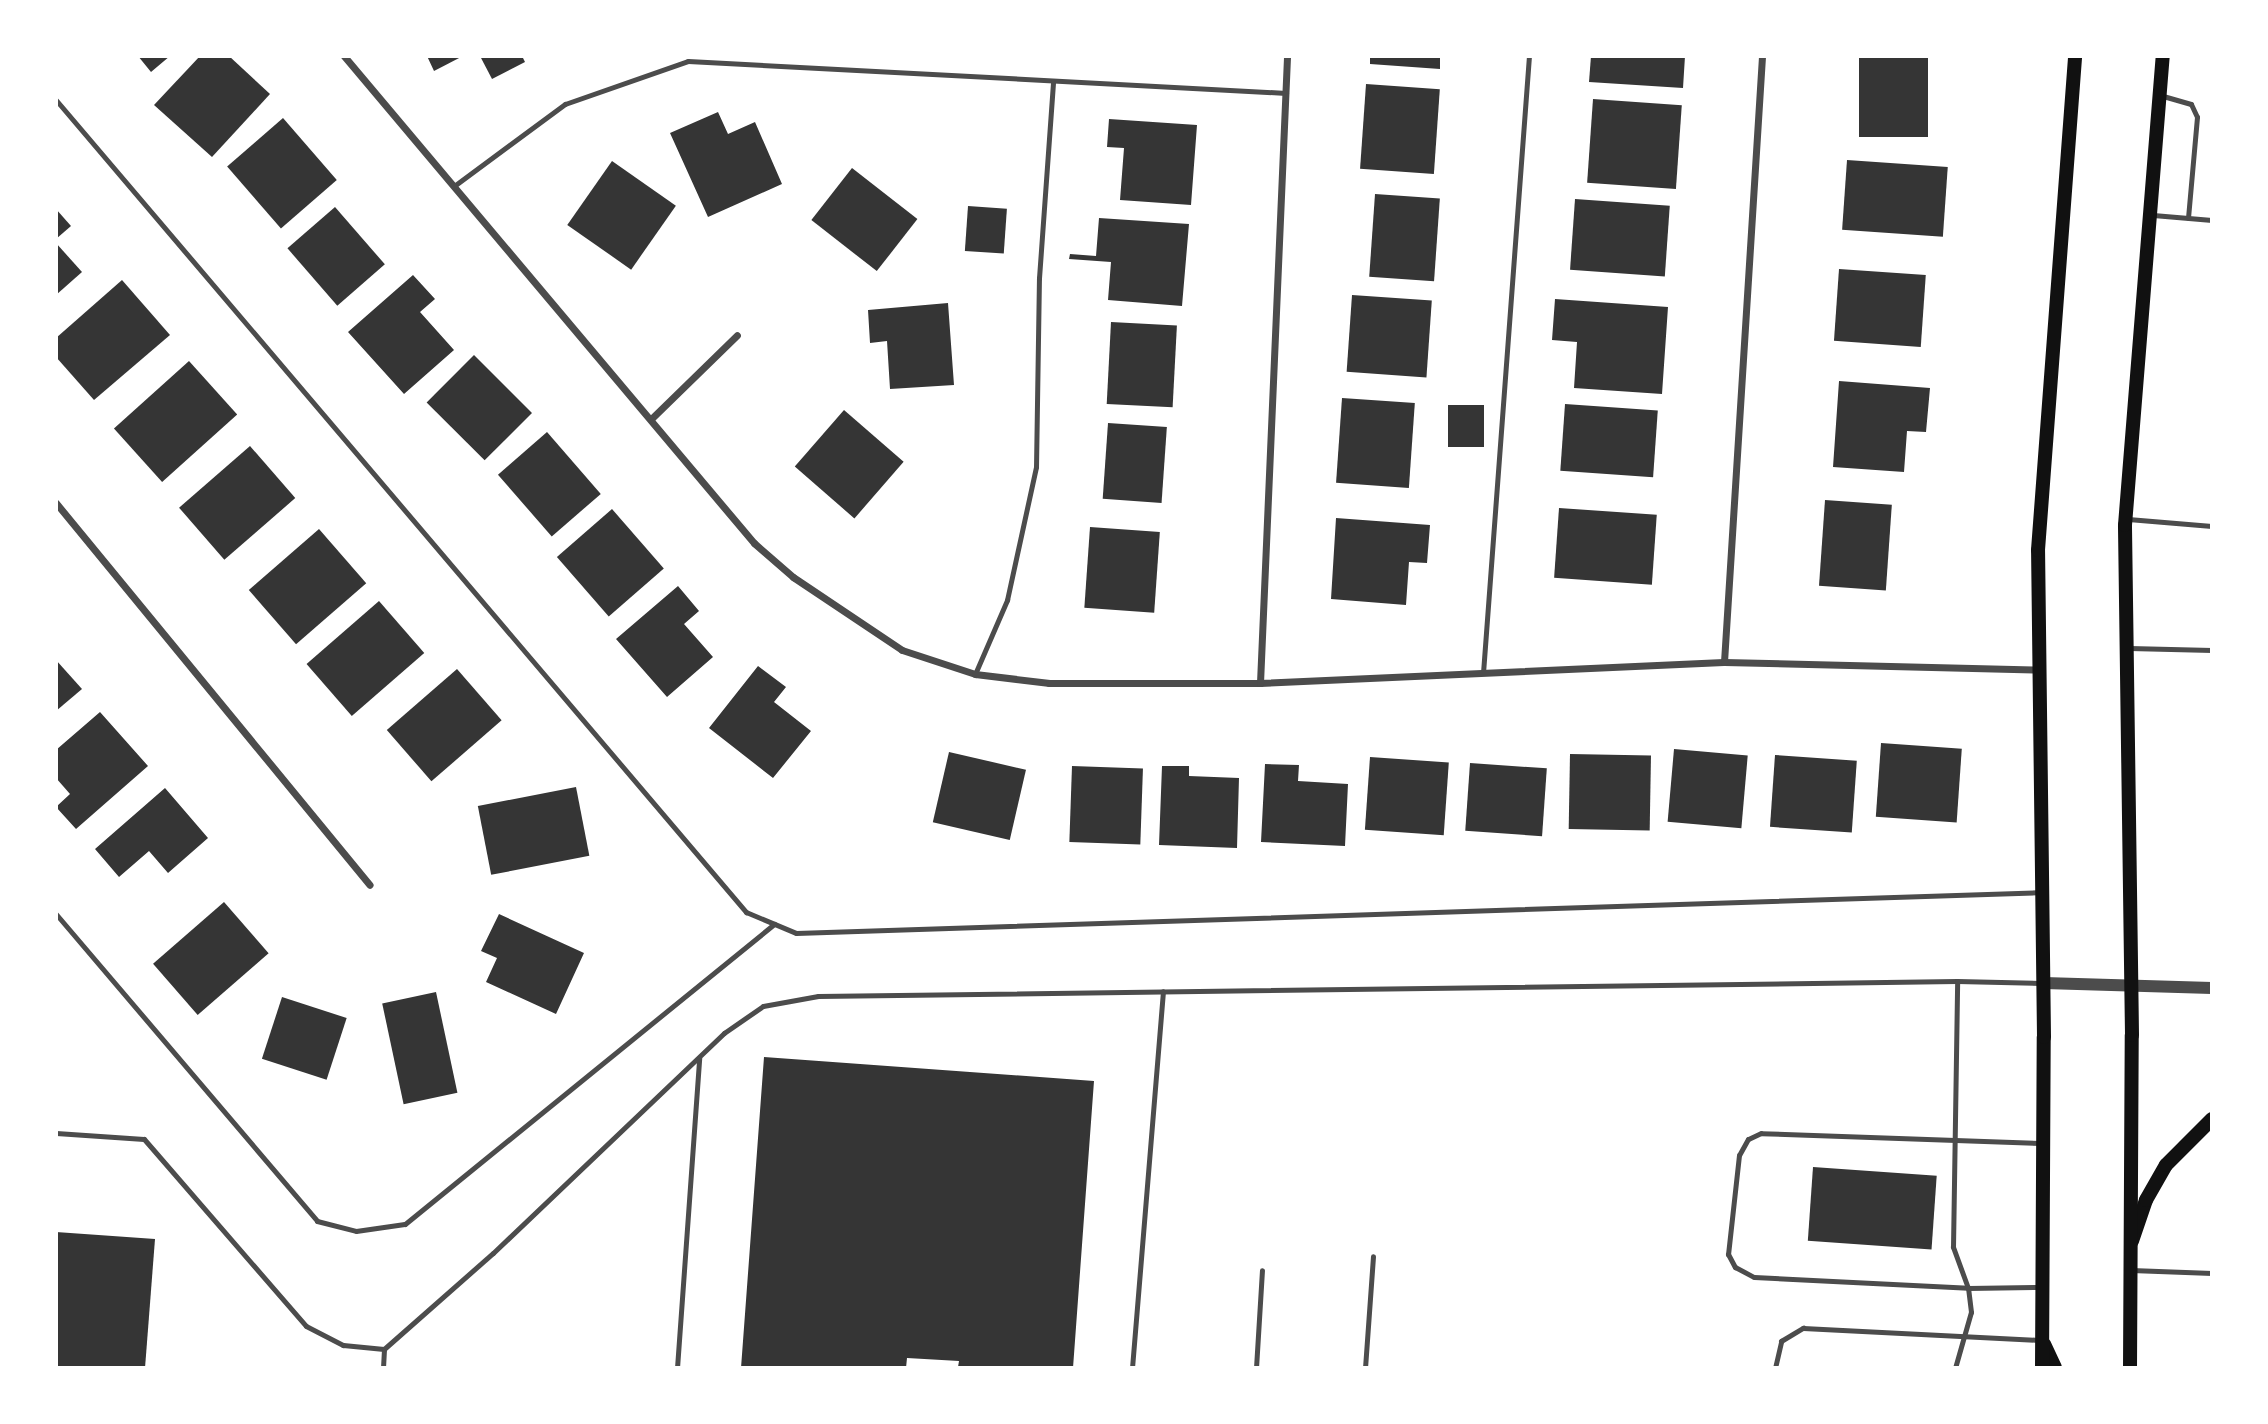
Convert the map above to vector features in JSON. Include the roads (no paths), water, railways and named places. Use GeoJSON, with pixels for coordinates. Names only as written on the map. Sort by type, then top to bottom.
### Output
{"type":"FeatureCollection","features":[{"type":"Feature","properties":{"kind":"main road"},"geometry":{"type":"LineString","coordinates":[[2042,1368],[2044,983],[2038,550],[2075,56]]}},
{"type":"Feature","properties":{"kind":"main road"},"geometry":{"type":"LineString","coordinates":[[2130,1368],[2128,1252],[2131,983],[2125,519],[2163,56]]}},
{"type":"Feature","properties":{"kind":"main road"},"geometry":{"type":"LineString","coordinates":[[2128,1252],[2146,1200],[2166,1165],[2212,1119]]}},
{"type":"Feature","properties":{"kind":"main road"},"geometry":{"type":"LineString","coordinates":[[2042,1340],[2055,1368]]}},
{"type":"Feature","properties":{"kind":"street"},"geometry":{"type":"LineString","coordinates":[[344,56],[754,543],[793,578],[902,650],[975,674],[1049,683],[1260,683],[1724,662],[2041,670]]}},
{"type":"Feature","properties":{"kind":"street"},"geometry":{"type":"LineString","coordinates":[[1260,683],[1287,56]]}},
{"type":"Feature","properties":{"kind":"street"},"geometry":{"type":"LineString","coordinates":[[1724,662],[1762,56]]}},
{"type":"Feature","properties":{"kind":"street"},"geometry":{"type":"LineString","coordinates":[[651,419],[737,335]]}},
{"type":"Feature","properties":{"kind":"street"},"geometry":{"type":"LineString","coordinates":[[56,503],[370,885]]}},
{"type":"Feature","properties":{"kind":"street"},"geometry":{"type":"LineString","coordinates":[[2044,983],[2131,983],[2212,988]]}},
{"type":"Feature","properties":{"kind":"lane"},"geometry":{"type":"LineString","coordinates":[[1483,673],[1529,56]]}},
{"type":"Feature","properties":{"kind":"lane"},"geometry":{"type":"LineString","coordinates":[[454,187],[565,104],[688,61],[1286,93]]}},
{"type":"Feature","properties":{"kind":"lane"},"geometry":{"type":"LineString","coordinates":[[975,674],[1007,600],[1036,467],[1039,278],[1053,81]]}},
{"type":"Feature","properties":{"kind":"lane"},"geometry":{"type":"LineString","coordinates":[[2160,95],[2191,104],[2197,117],[2188,218]]}},
{"type":"Feature","properties":{"kind":"lane"},"geometry":{"type":"LineString","coordinates":[[56,100],[746,912],[796,933],[2042,892]]}},
{"type":"Feature","properties":{"kind":"lane"},"geometry":{"type":"LineString","coordinates":[[2150,214],[2212,220]]}},
{"type":"Feature","properties":{"kind":"lane"},"geometry":{"type":"LineString","coordinates":[[2125,519],[2212,526]]}},
{"type":"Feature","properties":{"kind":"lane"},"geometry":{"type":"LineString","coordinates":[[2126,648],[2212,650]]}},
{"type":"Feature","properties":{"kind":"lane"},"geometry":{"type":"LineString","coordinates":[[56,914],[317,1221],[356,1231],[405,1224],[774,924]]}},
{"type":"Feature","properties":{"kind":"lane"},"geometry":{"type":"LineString","coordinates":[[1955,1368],[1971,1312],[1968,1288],[1953,1247],[1957,981]]}},
{"type":"Feature","properties":{"kind":"lane"},"geometry":{"type":"LineString","coordinates":[[383,1368],[384,1349],[493,1253],[698,1058],[763,1006],[818,996],[1957,981],[2044,983]]}},
{"type":"Feature","properties":{"kind":"lane"},"geometry":{"type":"LineString","coordinates":[[1132,1368],[1163,991]]}},
{"type":"Feature","properties":{"kind":"lane"},"geometry":{"type":"LineString","coordinates":[[677,1368],[698,1058]]}},
{"type":"Feature","properties":{"kind":"lane"},"geometry":{"type":"LineString","coordinates":[[56,1133],[144,1139],[306,1326],[343,1345],[384,1349]]}},
{"type":"Feature","properties":{"kind":"lane"},"geometry":{"type":"LineString","coordinates":[[2043,1286],[1968,1288],[1754,1277],[1735,1267],[1728,1254],[1739,1155],[1748,1139],[1761,1133],[1954,1142],[2044,1143]]}},
{"type":"Feature","properties":{"kind":"lane"},"geometry":{"type":"LineString","coordinates":[[1365,1368],[1373,1256]]}},
{"type":"Feature","properties":{"kind":"lane"},"geometry":{"type":"LineString","coordinates":[[1256,1368],[1262,1270]]}},
{"type":"Feature","properties":{"kind":"lane"},"geometry":{"type":"LineString","coordinates":[[2128,1270],[2212,1273]]}},
{"type":"Feature","properties":{"kind":"lane"},"geometry":{"type":"LineString","coordinates":[[1775,1368],[1781,1341],[1803,1328],[2042,1340]]}}]}
